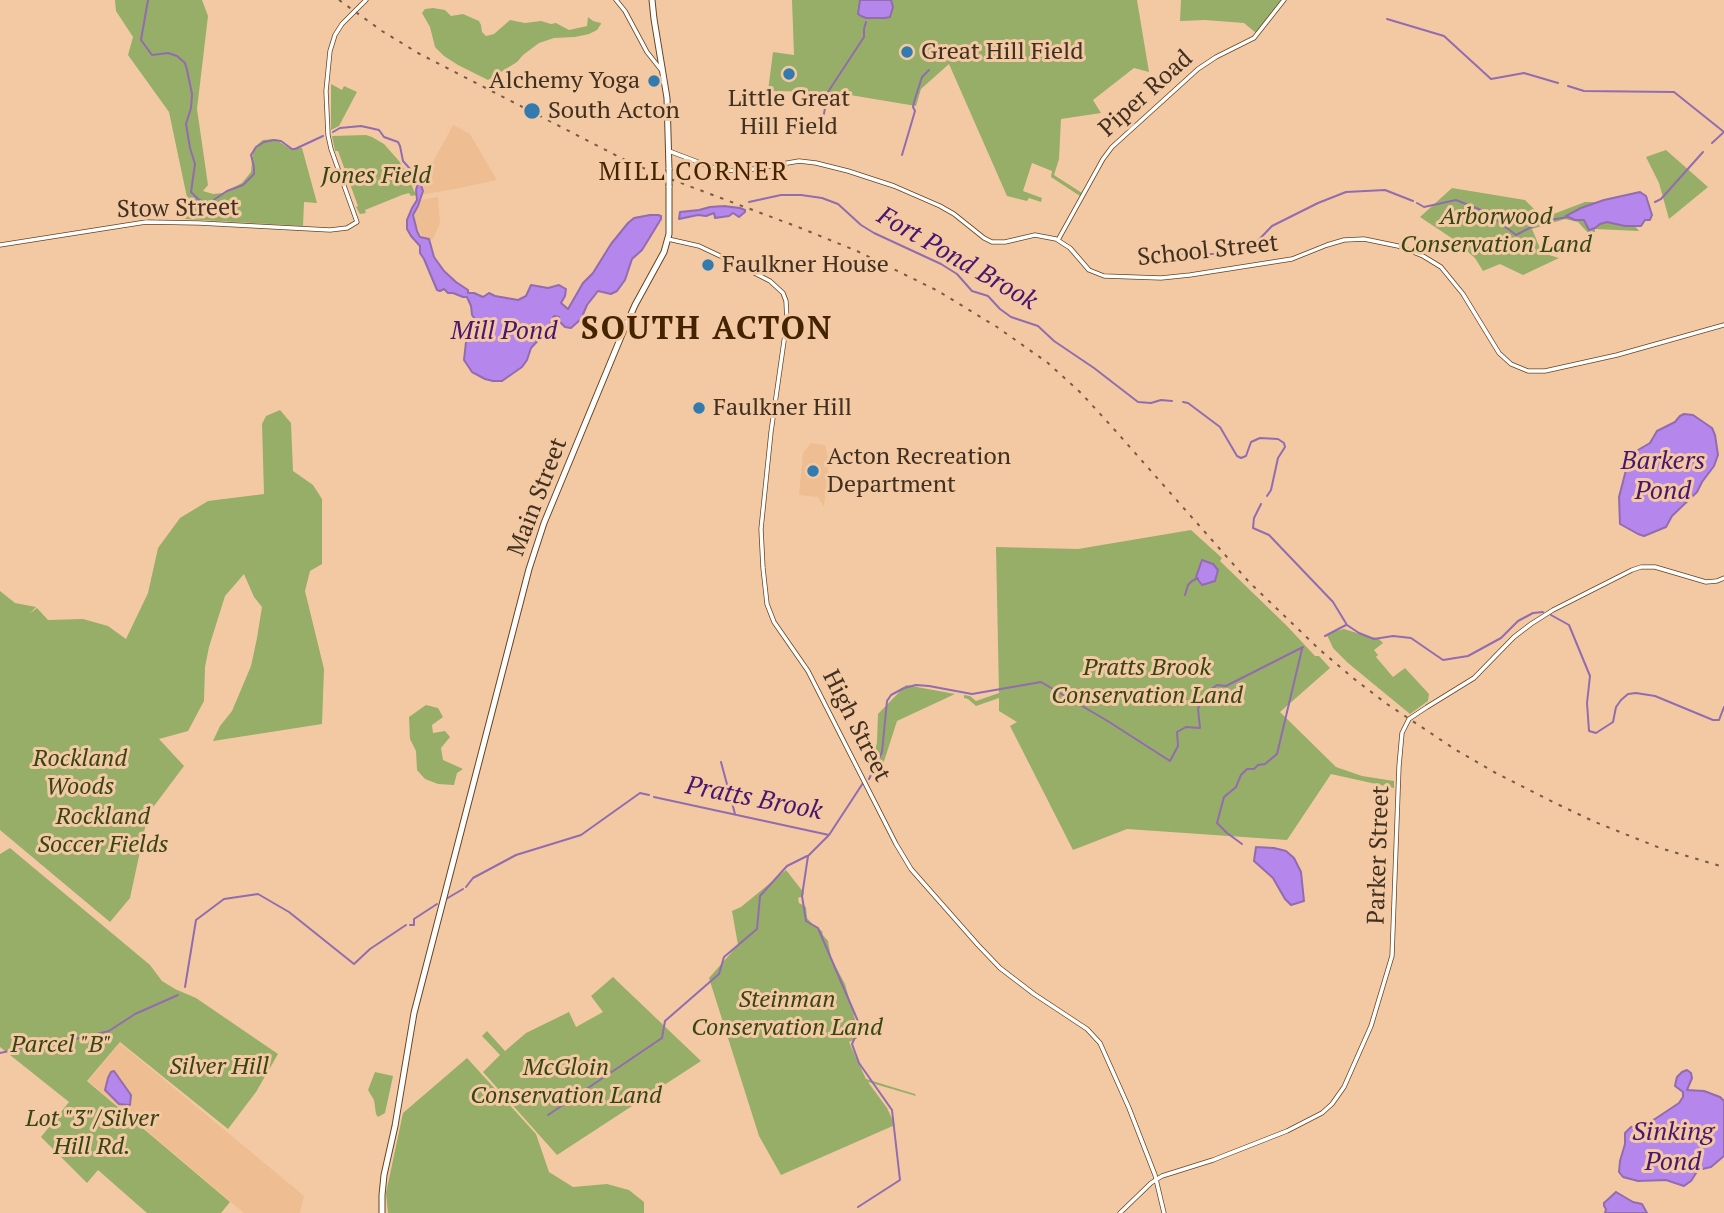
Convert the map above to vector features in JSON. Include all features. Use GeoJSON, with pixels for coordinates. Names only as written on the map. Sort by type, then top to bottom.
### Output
{"type":"FeatureCollection","features":[{"type":"Feature","properties":{"kind":"main road","name":"Main Street"},"geometry":{"type":"LineString","coordinates":[[382,1213],[384,1175],[414,1013],[533,555],[620,338],[661,261],[668,239],[667,101],[652,0]]}},
{"type":"Feature","properties":{"kind":"street","name":"Stow Street"},"geometry":{"type":"LineString","coordinates":[[0,245],[146,222],[327,230],[345,229],[357,222],[331,149],[326,92],[330,51],[335,35],[366,0]]}},
{"type":"Feature","properties":{"kind":"street"},"geometry":{"type":"LineString","coordinates":[[616,0],[655,64],[663,72]]}},
{"type":"Feature","properties":{"kind":"street","name":"Piper Road"},"geometry":{"type":"LineString","coordinates":[[1058,240],[1104,157],[1114,145],[1200,67],[1254,38],[1284,0]]}},
{"type":"Feature","properties":{"kind":"street"},"geometry":{"type":"LineString","coordinates":[[669,151],[726,170],[742,171],[793,161],[816,163],[871,178],[940,206],[992,242],[1035,235],[1058,240]]}},
{"type":"Feature","properties":{"kind":"street","name":"High Street"},"geometry":{"type":"LineString","coordinates":[[668,239],[699,246],[735,262],[770,281],[783,293],[786,301],[788,310],[785,339],[772,425],[761,529],[767,604],[774,622],[808,671],[911,869],[1000,968],[1087,1029],[1100,1043],[1133,1117],[1156,1179],[1164,1213]]}},
{"type":"Feature","properties":{"kind":"street","name":"School Street"},"geometry":{"type":"LineString","coordinates":[[1058,240],[1070,248],[1091,271],[1102,276],[1115,277],[1178,277],[1284,261],[1345,240],[1364,239],[1403,248],[1429,258],[1448,274],[1499,353],[1511,364],[1528,371],[1545,371],[1613,356],[1724,325]]}},
{"type":"Feature","properties":{"kind":"street","name":"Parker Street"},"geometry":{"type":"LineString","coordinates":[[1120,1213],[1156,1179],[1287,1131],[1322,1113],[1344,1087],[1371,1026],[1392,956],[1398,766],[1402,733],[1409,719],[1474,678],[1514,636],[1531,624],[1632,570],[1655,567],[1706,582],[1724,578]]}},
{"type":"Feature","properties":{"kind":"shaded area"},"geometry":{"type":"Polygon","coordinates":[[[453,125],[470,134],[497,180],[420,195],[423,180],[453,125]]]}},
{"type":"Feature","properties":{"kind":"shaded area"},"geometry":{"type":"Polygon","coordinates":[[[438,197],[440,223],[433,239],[427,243],[414,223],[415,212],[420,200],[438,197]]]}},
{"type":"Feature","properties":{"kind":"shaded area"},"geometry":{"type":"Polygon","coordinates":[[[811,443],[825,445],[829,461],[824,507],[818,497],[799,495],[803,453],[811,443]]]}},
{"type":"Feature","properties":{"kind":"shaded area"},"geometry":{"type":"Polygon","coordinates":[[[120,1043],[304,1196],[300,1213],[244,1213],[88,1081],[120,1043]]]}},
{"type":"Feature","properties":{"kind":"green space"},"geometry":{"type":"Polygon","coordinates":[[[115,0],[202,0],[208,16],[197,109],[208,185],[203,191],[223,193],[242,183],[251,172],[253,150],[263,140],[275,139],[289,148],[302,148],[317,203],[304,202],[303,226],[185,219],[189,207],[169,112],[128,55],[133,37],[116,11],[115,0]]]}},
{"type":"Feature","properties":{"kind":"green space"},"geometry":{"type":"Polygon","coordinates":[[[792,0],[1137,0],[1149,72],[1134,68],[1093,100],[1101,113],[1061,119],[1059,159],[1054,175],[1082,193],[1080,196],[1051,177],[1052,171],[1032,163],[1023,191],[1042,198],[1041,202],[1029,198],[1027,201],[1007,196],[949,64],[921,89],[916,106],[832,92],[768,91],[773,52],[794,55],[792,0]]]}},
{"type":"Feature","properties":{"kind":"green space"},"geometry":{"type":"Polygon","coordinates":[[[1181,0],[1282,0],[1256,33],[1244,23],[1180,21],[1181,0]]]}},
{"type":"Feature","properties":{"kind":"green space"},"geometry":{"type":"Polygon","coordinates":[[[425,9],[445,10],[451,16],[463,14],[479,21],[486,36],[494,34],[510,20],[556,23],[569,30],[587,26],[588,17],[601,24],[589,34],[554,38],[539,43],[517,62],[488,80],[458,65],[435,47],[430,27],[422,13],[425,9]]]}},
{"type":"Feature","properties":{"kind":"green space"},"geometry":{"type":"Polygon","coordinates":[[[331,84],[342,90],[344,86],[357,92],[339,126],[331,130],[331,84]]]}},
{"type":"Feature","properties":{"kind":"green space","name":"Jones Field"},"geometry":{"type":"Polygon","coordinates":[[[366,135],[384,144],[399,161],[417,195],[402,195],[360,214],[338,151],[335,151],[332,136],[366,135]]]}},
{"type":"Feature","properties":{"kind":"green space","name":"Arborwood Conservation Land"},"geometry":{"type":"Polygon","coordinates":[[[1666,150],[1708,187],[1669,219],[1659,183],[1646,157],[1666,150]]]}},
{"type":"Feature","properties":{"kind":"green space","name":"Arborwood Conservation Land"},"geometry":{"type":"Polygon","coordinates":[[[1452,188],[1525,200],[1543,218],[1585,202],[1634,202],[1634,225],[1639,231],[1595,229],[1595,232],[1589,234],[1578,222],[1565,219],[1532,229],[1542,253],[1559,258],[1523,275],[1500,264],[1483,271],[1475,258],[1453,239],[1420,217],[1452,188]]]}},
{"type":"Feature","properties":{"kind":"green space"},"geometry":{"type":"Polygon","coordinates":[[[280,410],[291,423],[293,471],[313,485],[322,499],[322,564],[310,571],[305,591],[324,669],[322,724],[213,741],[220,726],[232,711],[251,666],[257,638],[262,607],[254,597],[244,574],[225,596],[205,667],[204,701],[188,731],[159,739],[184,766],[148,814],[130,898],[110,922],[0,830],[0,591],[15,603],[36,607],[29,614],[37,608],[48,620],[83,619],[108,626],[126,639],[148,593],[158,548],[180,518],[208,501],[264,494],[262,424],[266,416],[280,410]]]}},
{"type":"Feature","properties":{"kind":"green space","name":"Pratts Brook Conservation Land"},"geometry":{"type":"Polygon","coordinates":[[[1191,530],[1330,668],[1280,712],[1336,767],[1362,776],[1394,781],[1394,788],[1331,774],[1287,840],[1127,829],[1073,850],[1010,726],[1017,722],[999,711],[999,698],[976,706],[964,698],[964,695],[970,696],[976,701],[999,693],[996,547],[1078,549],[1191,530]]]}},
{"type":"Feature","properties":{"kind":"green space"},"geometry":{"type":"Polygon","coordinates":[[[1344,629],[1378,638],[1383,643],[1374,650],[1378,655],[1376,657],[1393,677],[1405,668],[1429,694],[1428,701],[1410,714],[1348,663],[1333,648],[1327,635],[1344,629]]]}},
{"type":"Feature","properties":{"kind":"green space"},"geometry":{"type":"Polygon","coordinates":[[[906,685],[955,694],[897,721],[878,780],[871,772],[877,742],[878,714],[906,685]]]}},
{"type":"Feature","properties":{"kind":"green space"},"geometry":{"type":"Polygon","coordinates":[[[426,705],[438,708],[443,717],[432,725],[433,733],[445,731],[450,737],[441,748],[443,760],[463,769],[457,773],[454,785],[438,784],[425,779],[417,770],[416,751],[410,739],[409,717],[426,705]]]}},
{"type":"Feature","properties":{"kind":"green space"},"geometry":{"type":"Polygon","coordinates":[[[10,848],[150,965],[162,981],[196,998],[278,1054],[256,1092],[228,1129],[120,1042],[87,1081],[230,1202],[221,1213],[147,1213],[98,1170],[87,1183],[41,1137],[69,1102],[0,1047],[0,854],[10,848]]]}},
{"type":"Feature","properties":{"kind":"green space","name":"Steinman Conservation Land"},"geometry":{"type":"Polygon","coordinates":[[[786,870],[804,893],[798,898],[799,903],[806,907],[807,918],[822,931],[828,941],[831,958],[845,984],[860,1037],[849,1042],[866,1079],[916,1096],[868,1082],[887,1108],[895,1125],[781,1175],[759,1136],[709,978],[738,945],[732,911],[741,907],[786,870]]]}},
{"type":"Feature","properties":{"kind":"green space","name":"McGloin Conservation Land"},"geometry":{"type":"Polygon","coordinates":[[[613,977],[701,1061],[557,1155],[483,1072],[500,1055],[482,1036],[487,1031],[505,1051],[526,1033],[569,1012],[576,1027],[603,1012],[591,996],[613,977]]]}},
{"type":"Feature","properties":{"kind":"green space"},"geometry":{"type":"Polygon","coordinates":[[[467,1058],[536,1134],[549,1172],[573,1187],[607,1184],[629,1190],[644,1202],[644,1213],[388,1213],[386,1193],[403,1113],[467,1058]]]}},
{"type":"Feature","properties":{"kind":"green space"},"geometry":{"type":"Polygon","coordinates":[[[375,1072],[393,1076],[385,1113],[378,1117],[374,1100],[368,1090],[375,1072]]]}},
{"type":"Feature","properties":{"kind":"water"},"geometry":{"type":"Polygon","coordinates":[[[860,0],[891,0],[893,7],[890,17],[861,16],[858,14],[860,0]]]}},
{"type":"Feature","properties":{"kind":"water","name":"Mill Pond"},"geometry":{"type":"Polygon","coordinates":[[[419,179],[423,191],[413,215],[420,237],[429,239],[434,257],[444,271],[468,290],[468,293],[483,297],[489,293],[518,300],[526,296],[531,285],[548,288],[559,285],[566,289],[561,303],[568,309],[583,283],[628,223],[634,218],[650,215],[661,216],[661,219],[642,250],[632,259],[625,280],[617,291],[611,294],[598,291],[587,305],[581,319],[571,328],[565,327],[559,317],[554,316],[544,334],[531,348],[522,367],[502,381],[493,381],[472,372],[464,360],[466,342],[475,319],[467,297],[448,293],[444,289],[437,290],[420,253],[420,246],[407,229],[407,220],[417,200],[419,179]]]}},
{"type":"Feature","properties":{"kind":"water"},"geometry":{"type":"Polygon","coordinates":[[[1640,192],[1646,196],[1652,215],[1650,220],[1645,220],[1641,226],[1607,222],[1589,230],[1584,220],[1566,216],[1604,200],[1640,192]]]}},
{"type":"Feature","properties":{"kind":"water"},"geometry":{"type":"Polygon","coordinates":[[[724,206],[740,208],[745,212],[739,217],[733,213],[715,218],[714,213],[679,219],[680,212],[724,206]]]}},
{"type":"Feature","properties":{"kind":"water","name":"Barkers Pond"},"geometry":{"type":"Polygon","coordinates":[[[1684,414],[1693,415],[1712,428],[1718,455],[1714,466],[1697,492],[1672,516],[1666,527],[1644,536],[1638,534],[1620,524],[1619,497],[1626,470],[1638,450],[1650,443],[1657,431],[1684,414]]]}},
{"type":"Feature","properties":{"kind":"water"},"geometry":{"type":"Polygon","coordinates":[[[1202,560],[1213,564],[1218,570],[1215,581],[1202,585],[1196,577],[1202,560]]]}},
{"type":"Feature","properties":{"kind":"water"},"geometry":{"type":"Polygon","coordinates":[[[1256,847],[1286,851],[1294,858],[1301,872],[1304,901],[1291,905],[1285,899],[1273,878],[1254,861],[1256,847]]]}},
{"type":"Feature","properties":{"kind":"water","name":"Sinking Pond"},"geometry":{"type":"Polygon","coordinates":[[[1687,1070],[1692,1078],[1687,1090],[1704,1091],[1724,1101],[1724,1156],[1711,1167],[1698,1170],[1684,1186],[1666,1180],[1638,1181],[1623,1177],[1619,1172],[1625,1133],[1631,1127],[1655,1119],[1679,1103],[1683,1092],[1675,1086],[1676,1081],[1682,1072],[1687,1070]]]}},
{"type":"Feature","properties":{"kind":"water"},"geometry":{"type":"Polygon","coordinates":[[[114,1071],[131,1095],[130,1105],[119,1104],[105,1090],[108,1078],[114,1071]]]}},
{"type":"Feature","properties":{"kind":"water"},"geometry":{"type":"Polygon","coordinates":[[[1616,1192],[1642,1204],[1647,1213],[1605,1213],[1604,1203],[1616,1192]]]}},
{"type":"Feature","properties":{"kind":"waterway","name":"Fort Pond Brook"},"geometry":{"type":"LineString","coordinates":[[148,0],[141,40],[152,55],[168,53],[177,56],[185,63],[187,70],[192,94],[186,124],[195,164],[191,192],[199,200],[209,203],[227,191],[243,185],[254,174],[251,155],[256,147],[264,142],[281,141],[295,149],[323,136]]}},
{"type":"Feature","properties":{"kind":"waterway"},"geometry":{"type":"LineString","coordinates":[[1387,19],[1444,36],[1491,79],[1524,73],[1558,83]]}},
{"type":"Feature","properties":{"kind":"waterway"},"geometry":{"type":"LineString","coordinates":[[820,135],[828,92],[864,37],[866,22]]}},
{"type":"Feature","properties":{"kind":"waterway"},"geometry":{"type":"LineString","coordinates":[[902,155],[915,111],[914,102],[922,77],[929,70]]}},
{"type":"Feature","properties":{"kind":"waterway"},"geometry":{"type":"LineString","coordinates":[[1568,86],[1584,91],[1674,92],[1724,132]]}},
{"type":"Feature","properties":{"kind":"waterway","name":"Fort Pond Brook"},"geometry":{"type":"LineString","coordinates":[[333,132],[340,128],[361,126],[379,130],[384,137],[398,142],[403,161],[419,179]]}},
{"type":"Feature","properties":{"kind":"waterway"},"geometry":{"type":"LineString","coordinates":[[1712,143],[1724,132]]}},
{"type":"Feature","properties":{"kind":"waterway"},"geometry":{"type":"LineString","coordinates":[[1655,202],[1661,199],[1703,152]]}},
{"type":"Feature","properties":{"kind":"waterway"},"geometry":{"type":"LineString","coordinates":[[1143,252],[1200,255],[1248,251],[1272,226],[1346,192],[1385,190],[1413,201]]}},
{"type":"Feature","properties":{"kind":"waterway","name":"Fort Pond Brook"},"geometry":{"type":"LineString","coordinates":[[749,202],[781,195],[801,195],[838,204],[874,233],[957,274],[972,291],[988,296],[1011,317],[1038,326],[1054,341],[1138,402],[1172,401]]}},
{"type":"Feature","properties":{"kind":"waterway"},"geometry":{"type":"LineString","coordinates":[[1417,203],[1424,207],[1456,200],[1486,212],[1516,235],[1543,221],[1568,217]]}},
{"type":"Feature","properties":{"kind":"waterway","name":"Fort Pond Brook"},"geometry":{"type":"LineString","coordinates":[[1183,402],[1220,427],[1237,456],[1241,458],[1246,456],[1251,442],[1260,438],[1278,439],[1284,443],[1285,447],[1278,458],[1271,490],[1267,496]]}},
{"type":"Feature","properties":{"kind":"waterway","name":"Fort Pond Brook"},"geometry":{"type":"LineString","coordinates":[[1261,504],[1254,518],[1253,528],[1269,535],[1333,602],[1347,625],[1374,639],[1393,636],[1411,638],[1443,660],[1468,656],[1501,638],[1518,621],[1533,613],[1543,612]]}},
{"type":"Feature","properties":{"kind":"waterway"},"geometry":{"type":"LineString","coordinates":[[1185,595],[1188,585],[1198,578]]}},
{"type":"Feature","properties":{"kind":"waterway","name":"Fort Pond Brook"},"geometry":{"type":"LineString","coordinates":[[1551,615],[1569,625],[1590,676],[1587,703],[1589,731],[1596,733],[1613,722],[1616,707],[1628,694],[1655,696],[1713,720],[1719,720],[1724,707]]}},
{"type":"Feature","properties":{"kind":"waterway","name":"Pratts Brook"},"geometry":{"type":"LineString","coordinates":[[1325,636],[1346,625]]}},
{"type":"Feature","properties":{"kind":"waterway","name":"Pratts Brook"},"geometry":{"type":"LineString","coordinates":[[869,779],[882,752],[887,701],[891,695],[904,688],[929,686],[972,694],[1041,682],[1170,761],[1178,746],[1177,732],[1186,727],[1200,728],[1198,709],[1210,690],[1217,685],[1226,686],[1303,647]]}},
{"type":"Feature","properties":{"kind":"waterway"},"geometry":{"type":"LineString","coordinates":[[1242,844],[1217,823],[1224,797],[1236,787],[1247,769],[1265,764],[1277,754],[1302,649]]}},
{"type":"Feature","properties":{"kind":"waterway"},"geometry":{"type":"LineString","coordinates":[[721,762],[735,814]]}},
{"type":"Feature","properties":{"kind":"waterway","name":"Pratts Brook"},"geometry":{"type":"LineString","coordinates":[[654,797],[829,835],[863,783]]}},
{"type":"Feature","properties":{"kind":"waterway","name":"Pratts Brook"},"geometry":{"type":"LineString","coordinates":[[466,887],[473,878],[516,855],[581,835],[640,793],[649,795]]}},
{"type":"Feature","properties":{"kind":"waterway"},"geometry":{"type":"LineString","coordinates":[[829,835],[808,856],[802,896],[806,921],[818,928],[860,1026],[852,1044],[859,1063],[892,1110],[900,1180],[858,1207]]}},
{"type":"Feature","properties":{"kind":"waterway"},"geometry":{"type":"LineString","coordinates":[[548,1115],[662,1038],[665,1021],[719,974],[724,957],[757,929],[760,896],[787,866],[807,856]]}},
{"type":"Feature","properties":{"kind":"waterway","name":"Pratts Brook"},"geometry":{"type":"LineString","coordinates":[[446,899],[463,889]]}},
{"type":"Feature","properties":{"kind":"waterway","name":"Pratts Brook"},"geometry":{"type":"LineString","coordinates":[[185,987],[196,920],[224,899],[258,894],[289,912],[354,964],[370,949],[406,925]]}},
{"type":"Feature","properties":{"kind":"waterway","name":"Pratts Brook"},"geometry":{"type":"LineString","coordinates":[[410,925],[414,925],[414,919],[437,904]]}},
{"type":"Feature","properties":{"kind":"waterway","name":"Pratts Brook"},"geometry":{"type":"LineString","coordinates":[[0,1053],[109,1031],[135,1014],[178,995]]}},
{"type":"Feature","properties":{"kind":"railway"},"geometry":{"type":"LineString","coordinates":[[339,0],[418,53],[625,160],[857,251],[938,291],[997,327],[1048,363],[1081,393],[1249,582],[1319,649],[1387,704],[1456,750],[1555,803],[1660,848],[1724,867]]}},
{"type":"Feature","properties":{"kind":"place","name":"Great Hill Field"},"geometry":{"type":"Point","coordinates":[907,52]}},
{"type":"Feature","properties":{"kind":"place","name":"Little Great Hill Field"},"geometry":{"type":"Point","coordinates":[789,74]}},
{"type":"Feature","properties":{"kind":"place","name":"Alchemy Yoga"},"geometry":{"type":"Point","coordinates":[654,81]}},
{"type":"Feature","properties":{"kind":"place","name":"South Acton"},"geometry":{"type":"Point","coordinates":[532,111]}},
{"type":"Feature","properties":{"kind":"place","name":"Faulkner House"},"geometry":{"type":"Point","coordinates":[708,265]}},
{"type":"Feature","properties":{"kind":"place","name":"Faulkner Hill"},"geometry":{"type":"Point","coordinates":[699,408]}},
{"type":"Feature","properties":{"kind":"place","name":"Acton Recreation Department"},"geometry":{"type":"Point","coordinates":[813,471]}},
{"type":"Feature","properties":{"kind":"district","name":"MILL CORNER"},"geometry":{"type":"Point","coordinates":[694,173]}},
{"type":"Feature","properties":{"kind":"district","name":"SOUTH ACTON"},"geometry":{"type":"Point","coordinates":[707,330]}},
{"type":"Feature","properties":{"kind":"park label","name":"Rockland Woods"},"geometry":{"type":"Point","coordinates":[80,773]}},
{"type":"Feature","properties":{"kind":"park label","name":"Rockland Soccer Fields"},"geometry":{"type":"Point","coordinates":[103,831]}},
{"type":"Feature","properties":{"kind":"park label","name":"Parcel \"B\""},"geometry":{"type":"Point","coordinates":[61,1045]}},
{"type":"Feature","properties":{"kind":"park label","name":"Silver Hill"},"geometry":{"type":"Point","coordinates":[219,1067]}},
{"type":"Feature","properties":{"kind":"park label","name":"Lot \"3\"/Silver Hill Rd."},"geometry":{"type":"Point","coordinates":[92,1133]}}]}
